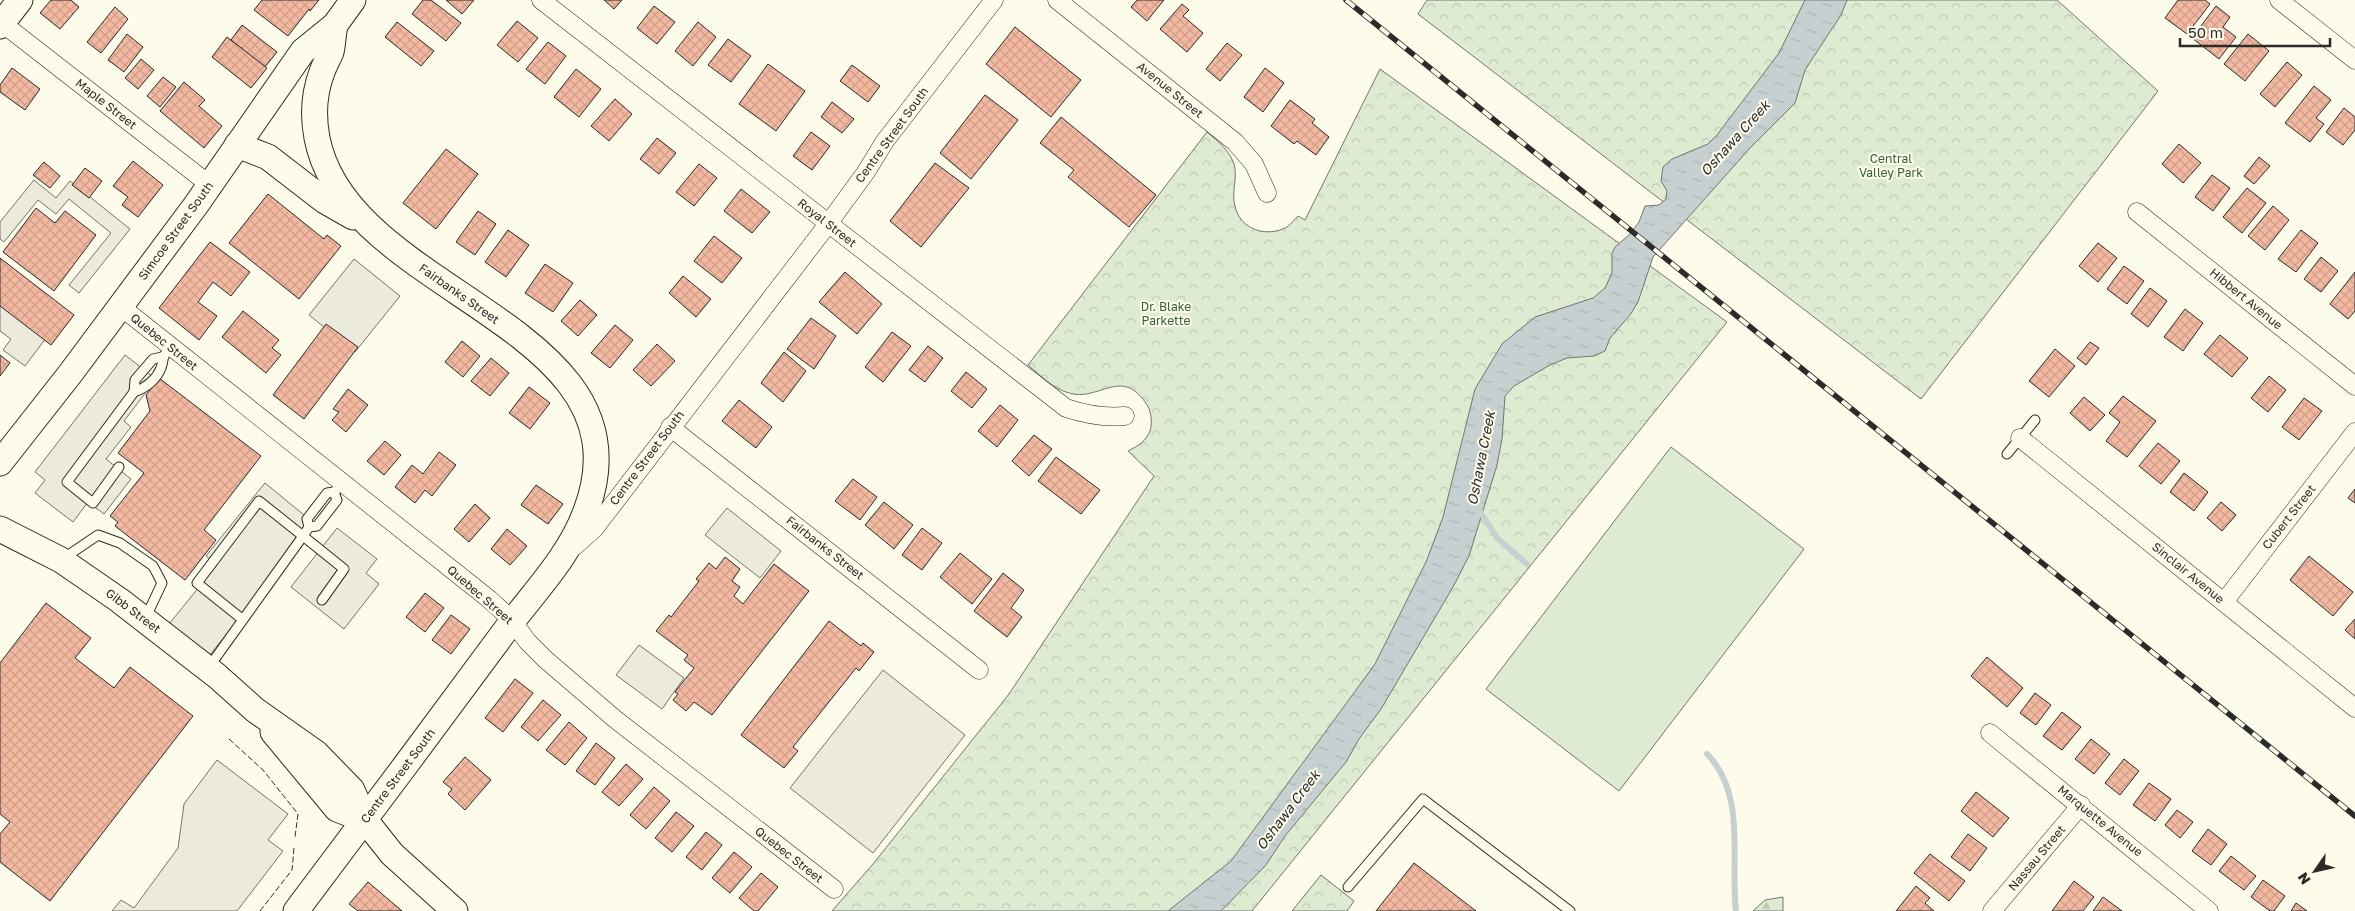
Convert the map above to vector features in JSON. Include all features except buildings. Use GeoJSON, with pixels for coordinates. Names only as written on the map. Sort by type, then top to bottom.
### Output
{"type":"FeatureCollection","features":[{"type":"Feature","properties":{"kind":"main road"},"geometry":{"type":"LineString","coordinates":[[1,24],[20,0]]}},
{"type":"Feature","properties":{"kind":"main road","name":"Simcoe Street South"},"geometry":{"type":"LineString","coordinates":[[0,463],[70,374],[210,185],[304,51],[335,25],[353,0]]}},
{"type":"Feature","properties":{"kind":"main road","name":"Fairbanks Street"},"geometry":{"type":"LineString","coordinates":[[335,25],[331,51],[320,75],[316,95],[317,137],[322,159],[340,193],[366,224],[527,343],[560,371],[586,408],[595,435],[597,463],[593,490],[585,514],[560,559]]}},
{"type":"Feature","properties":{"kind":"main road"},"geometry":{"type":"LineString","coordinates":[[237,146],[268,157],[325,201],[366,224]]}},
{"type":"Feature","properties":{"kind":"main road","name":"Gibb Street"},"geometry":{"type":"LineString","coordinates":[[0,529],[61,560],[144,619],[208,669],[255,710],[336,809],[365,820]]}},
{"type":"Feature","properties":{"kind":"main road","name":"Centre Street South"},"geometry":{"type":"LineString","coordinates":[[296,911],[512,620],[560,559]]}},
{"type":"Feature","properties":{"kind":"main road"},"geometry":{"type":"LineString","coordinates":[[365,820],[392,854],[455,911]]}},
{"type":"Feature","properties":{"kind":"street","name":"Royal Street"},"geometry":{"type":"LineString","coordinates":[[542,0],[1066,408],[1104,418],[1125,416]]}},
{"type":"Feature","properties":{"kind":"street","name":"Centre Street South"},"geometry":{"type":"LineString","coordinates":[[560,559],[594,529],[670,427],[828,224],[866,172],[885,142],[994,0]]}},
{"type":"Feature","properties":{"kind":"street","name":"Avenue Street"},"geometry":{"type":"LineString","coordinates":[[1057,0],[1235,142],[1254,164],[1267,193]]}},
{"type":"Feature","properties":{"kind":"street"},"geometry":{"type":"LineString","coordinates":[[2278,0],[2355,60]]}},
{"type":"Feature","properties":{"kind":"street","name":"Maple Street"},"geometry":{"type":"LineString","coordinates":[[1,24],[210,185]]}},
{"type":"Feature","properties":{"kind":"street","name":"Hibbert Avenue"},"geometry":{"type":"LineString","coordinates":[[2137,212],[2355,386]]}},
{"type":"Feature","properties":{"kind":"street","name":"Quebec Street"},"geometry":{"type":"LineString","coordinates":[[120,306],[166,352],[338,487],[488,599],[512,620],[527,641],[546,660],[615,720],[834,890]]}},
{"type":"Feature","properties":{"kind":"street","name":"Fairbanks Street"},"geometry":{"type":"LineString","coordinates":[[670,427],[979,670]]}},
{"type":"Feature","properties":{"kind":"street","name":"Cubert Street"},"geometry":{"type":"LineString","coordinates":[[2224,602],[2355,432]]}},
{"type":"Feature","properties":{"kind":"street","name":"Sinclair Avenue"},"geometry":{"type":"LineString","coordinates":[[2020,438],[2355,708]]}},
{"type":"Feature","properties":{"kind":"street","name":"Marquette Avenue"},"geometry":{"type":"LineString","coordinates":[[1990,733],[2081,805],[2209,911]]}},
{"type":"Feature","properties":{"kind":"street","name":"Nassau Street"},"geometry":{"type":"LineString","coordinates":[[1992,911],[2081,805]]}},
{"type":"Feature","properties":{"kind":"lane"},"geometry":{"type":"LineString","coordinates":[[119,467],[93,503],[67,482],[134,392],[135,380],[153,359],[166,352]]}},
{"type":"Feature","properties":{"kind":"lane"},"geometry":{"type":"LineString","coordinates":[[2007,454],[2035,420]]}},
{"type":"Feature","properties":{"kind":"lane"},"geometry":{"type":"LineString","coordinates":[[208,669],[309,527],[317,526],[337,500],[338,487]]}},
{"type":"Feature","properties":{"kind":"lane"},"geometry":{"type":"LineString","coordinates":[[242,619],[198,583],[258,501],[344,568],[322,600]]}},
{"type":"Feature","properties":{"kind":"lane"},"geometry":{"type":"LineString","coordinates":[[61,560],[98,535],[120,543],[146,561],[153,566],[162,583],[144,619]]}},
{"type":"Feature","properties":{"kind":"lane"},"geometry":{"type":"LineString","coordinates":[[1348,887],[1423,799],[1570,911]]}},
{"type":"Feature","properties":{"kind":"green space","name":"Central Valley Park"},"geometry":{"type":"Polygon","coordinates":[[[1427,0],[2057,0],[2158,91],[1921,399],[1418,14],[1427,0]]]}},
{"type":"Feature","properties":{"kind":"green space","name":"Dr. Blake Parkette"},"geometry":{"type":"Polygon","coordinates":[[[1380,69],[1727,322],[1252,911],[832,911],[873,864],[1009,694],[1154,476],[1128,451],[1144,440],[1151,427],[1149,408],[1136,392],[1127,387],[1118,386],[1080,395],[1069,393],[1052,385],[1028,365],[1207,132],[1226,150],[1234,164],[1234,201],[1242,221],[1255,230],[1271,232],[1287,227],[1298,216],[1305,220],[1380,69]]]}},
{"type":"Feature","properties":{"kind":"green space"},"geometry":{"type":"Polygon","coordinates":[[[1671,447],[1804,549],[1619,791],[1486,689],[1671,447]]]}},
{"type":"Feature","properties":{"kind":"green space"},"geometry":{"type":"Polygon","coordinates":[[[1321,875],[1354,901],[1347,911],[1292,911],[1321,875]]]}},
{"type":"Feature","properties":{"kind":"green space"},"geometry":{"type":"Polygon","coordinates":[[[1783,897],[1783,911],[1753,911],[1765,900],[1783,897]]]}},
{"type":"Feature","properties":{"kind":"shaded area"},"geometry":{"type":"Polygon","coordinates":[[[34,180],[56,198],[70,181],[130,229],[79,293],[69,285],[111,233],[69,199],[56,214],[38,200],[4,242],[0,239],[0,222],[34,180]]]}},
{"type":"Feature","properties":{"kind":"shaded area"},"geometry":{"type":"Polygon","coordinates":[[[354,259],[400,296],[355,352],[309,315],[354,259]]]}},
{"type":"Feature","properties":{"kind":"shaded area"},"geometry":{"type":"Polygon","coordinates":[[[0,298],[49,334],[25,366],[3,350],[11,339],[0,331],[0,298]]]}},
{"type":"Feature","properties":{"kind":"shaded area"},"geometry":{"type":"Polygon","coordinates":[[[125,355],[156,379],[124,421],[131,427],[106,459],[131,479],[104,514],[88,502],[73,522],[35,493],[45,480],[35,472],[125,355]]]}},
{"type":"Feature","properties":{"kind":"shaded area"},"geometry":{"type":"Polygon","coordinates":[[[265,483],[315,524],[209,656],[169,624],[217,565],[206,556],[265,483]]]}},
{"type":"Feature","properties":{"kind":"shaded area"},"geometry":{"type":"Polygon","coordinates":[[[727,508],[781,551],[760,578],[705,535],[727,508]]]}},
{"type":"Feature","properties":{"kind":"shaded area"},"geometry":{"type":"Polygon","coordinates":[[[337,528],[377,559],[366,573],[379,584],[344,629],[291,587],[337,528]]]}},
{"type":"Feature","properties":{"kind":"shaded area"},"geometry":{"type":"Polygon","coordinates":[[[639,645],[684,678],[662,709],[616,675],[639,645]]]}},
{"type":"Feature","properties":{"kind":"shaded area"},"geometry":{"type":"Polygon","coordinates":[[[883,670],[965,735],[873,853],[790,788],[883,670]]]}},
{"type":"Feature","properties":{"kind":"shaded area"},"geometry":{"type":"Polygon","coordinates":[[[217,760],[288,814],[268,840],[283,851],[237,911],[112,911],[121,900],[134,908],[178,848],[184,804],[217,760]]]}},
{"type":"Feature","properties":{"kind":"water","name":"Oshawa Creek"},"geometry":{"type":"Polygon","coordinates":[[[1805,0],[1847,0],[1841,15],[1805,70],[1795,103],[1750,148],[1653,257],[1638,302],[1630,315],[1610,338],[1605,351],[1594,356],[1567,358],[1550,365],[1514,386],[1505,396],[1502,439],[1497,465],[1469,556],[1453,587],[1381,709],[1359,739],[1346,762],[1285,836],[1266,865],[1221,911],[1168,911],[1231,861],[1375,664],[1426,562],[1443,517],[1475,389],[1502,344],[1535,317],[1593,298],[1605,288],[1612,273],[1612,253],[1615,247],[1629,235],[1639,222],[1645,206],[1659,205],[1666,199],[1667,191],[1661,181],[1663,167],[1672,159],[1708,144],[1717,135],[1779,53],[1805,0]]]}},
{"type":"Feature","properties":{"kind":"waterway","name":"Oshawa Creek"},"geometry":{"type":"LineString","coordinates":[[1479,510],[1497,538],[1527,564]]}},
{"type":"Feature","properties":{"kind":"waterway"},"geometry":{"type":"LineString","coordinates":[[1707,754],[1719,770],[1728,788],[1732,808],[1736,911]]}},
{"type":"Feature","properties":{"kind":"railway"},"geometry":{"type":"LineString","coordinates":[[1346,0],[2355,816]]}},
{"type":"Feature","properties":{"kind":"fence"},"geometry":{"type":"LineString","coordinates":[[229,739],[263,770],[298,814],[295,837]]}},
{"type":"Feature","properties":{"kind":"fence"},"geometry":{"type":"LineString","coordinates":[[260,911],[292,870],[294,848]]}}]}
